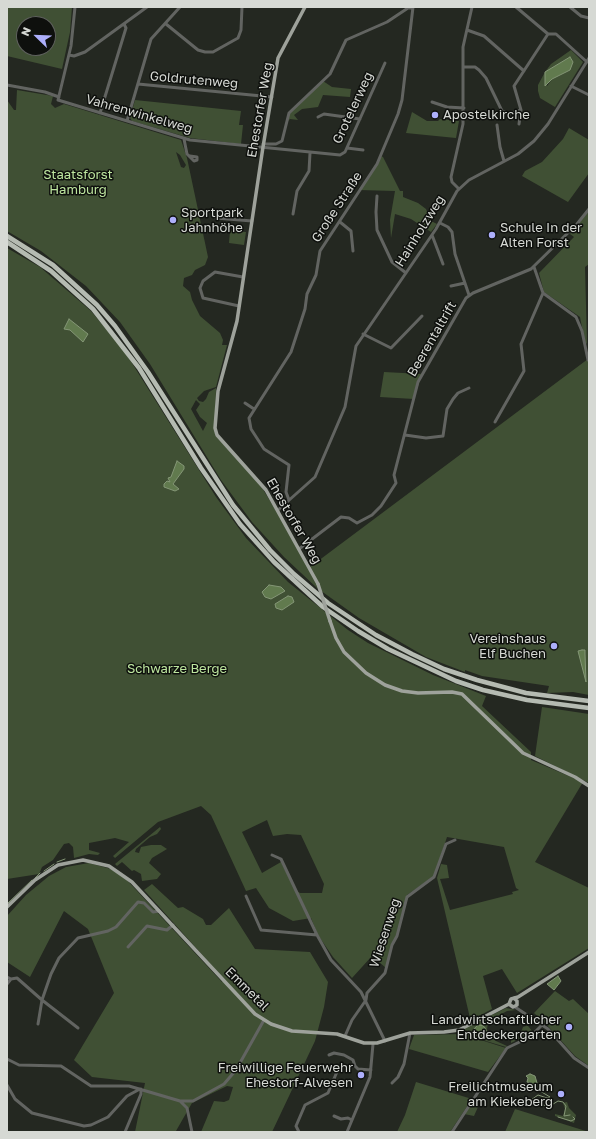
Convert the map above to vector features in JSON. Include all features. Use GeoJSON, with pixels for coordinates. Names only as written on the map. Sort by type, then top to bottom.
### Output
{"type":"FeatureCollection","features":[{"type":"Feature","properties":{"kind":"highway"},"geometry":{"type":"LineString","coordinates":[[7,236],[53,265],[97,305],[141,361],[233,505],[270,550],[294,574],[328,603],[376,635],[444,669],[477,680],[526,693],[589,701]]}},
{"type":"Feature","properties":{"kind":"highway"},"geometry":{"type":"LineString","coordinates":[[7,242],[51,271],[70,286],[97,314],[142,374],[203,472],[240,524],[282,570],[323,606],[383,646],[456,681],[483,690],[527,700],[589,708]]}},
{"type":"Feature","properties":{"kind":"main road","name":"Ehestorfer Weg"},"geometry":{"type":"LineString","coordinates":[[305,7],[279,56],[263,146],[234,336],[218,391],[216,432],[261,483],[278,510],[318,584],[336,638],[348,656],[362,670],[392,688],[409,692],[452,692],[465,695],[519,750],[532,758],[571,775],[589,786]]}},
{"type":"Feature","properties":{"kind":"main road","name":"Emmetal"},"geometry":{"type":"LineString","coordinates":[[7,907],[35,880],[49,870],[66,863],[83,860],[104,864],[119,871],[132,882],[249,1008],[264,1020],[277,1027],[292,1031],[345,1036],[373,1044]]}},
{"type":"Feature","properties":{"kind":"main road"},"geometry":{"type":"LineString","coordinates":[[509,1004],[510,1000],[589,952]]}},
{"type":"Feature","properties":{"kind":"main road"},"geometry":{"type":"LineString","coordinates":[[517,1004],[527,991]]}},
{"type":"Feature","properties":{"kind":"main road"},"geometry":{"type":"LineString","coordinates":[[514,998],[517,1004]]}},
{"type":"Feature","properties":{"kind":"main road"},"geometry":{"type":"LineString","coordinates":[[373,1044],[410,1033],[459,1030],[509,1004],[517,1004]]}},
{"type":"Feature","properties":{"kind":"street"},"geometry":{"type":"LineString","coordinates":[[7,86],[45,92],[59,96],[69,55],[75,7]]}},
{"type":"Feature","properties":{"kind":"street"},"geometry":{"type":"LineString","coordinates":[[69,55],[74,56],[85,52],[146,7]]}},
{"type":"Feature","properties":{"kind":"street"},"geometry":{"type":"LineString","coordinates":[[127,122],[151,39],[180,7]]}},
{"type":"Feature","properties":{"kind":"street"},"geometry":{"type":"LineString","coordinates":[[166,24],[198,50],[213,52],[238,38],[241,30],[242,7]]}},
{"type":"Feature","properties":{"kind":"street"},"geometry":{"type":"LineString","coordinates":[[263,146],[276,144],[282,141],[289,113],[330,74],[346,40],[387,22],[408,8],[413,7]]}},
{"type":"Feature","properties":{"kind":"street","name":"Große Straße"},"geometry":{"type":"LineString","coordinates":[[289,500],[286,492],[290,466],[266,452],[253,433],[249,419],[291,352],[305,309],[308,292],[316,275],[319,252],[378,162],[400,111],[413,7]]}},
{"type":"Feature","properties":{"kind":"street","name":"Hainholzweg"},"geometry":{"type":"LineString","coordinates":[[278,510],[312,480],[318,472],[344,407],[354,351],[363,334],[440,223],[459,189],[452,182],[451,177],[460,144],[464,108],[463,48],[472,7]]}},
{"type":"Feature","properties":{"kind":"street"},"geometry":{"type":"LineString","coordinates":[[516,7],[548,34],[556,34],[587,62]]}},
{"type":"Feature","properties":{"kind":"street"},"geometry":{"type":"LineString","coordinates":[[570,7],[581,16],[589,18]]}},
{"type":"Feature","properties":{"kind":"street"},"geometry":{"type":"LineString","coordinates":[[100,113],[126,28],[124,24]]}},
{"type":"Feature","properties":{"kind":"street"},"geometry":{"type":"LineString","coordinates":[[467,30],[484,36],[524,71]]}},
{"type":"Feature","properties":{"kind":"street"},"geometry":{"type":"LineString","coordinates":[[519,124],[521,110],[514,86],[548,34]]}},
{"type":"Feature","properties":{"kind":"street"},"geometry":{"type":"LineString","coordinates":[[459,189],[469,180],[524,150],[538,136],[589,58]]}},
{"type":"Feature","properties":{"kind":"street","name":"Grotelerweg"},"geometry":{"type":"LineString","coordinates":[[263,146],[310,153],[340,155],[347,148],[386,63]]}},
{"type":"Feature","properties":{"kind":"street"},"geometry":{"type":"LineString","coordinates":[[464,67],[474,67],[479,70],[486,78],[499,107],[506,113],[521,110]]}},
{"type":"Feature","properties":{"kind":"street","name":"Goldrutenweg"},"geometry":{"type":"LineString","coordinates":[[138,84],[272,97]]}},
{"type":"Feature","properties":{"kind":"street"},"geometry":{"type":"LineString","coordinates":[[571,86],[589,95]]}},
{"type":"Feature","properties":{"kind":"street","name":"Vahrenwinkelweg"},"geometry":{"type":"LineString","coordinates":[[59,96],[59,101],[184,139],[263,146]]}},
{"type":"Feature","properties":{"kind":"street"},"geometry":{"type":"LineString","coordinates":[[432,102],[447,107],[464,108]]}},
{"type":"Feature","properties":{"kind":"street"},"geometry":{"type":"LineString","coordinates":[[318,117],[324,114],[360,119]]}},
{"type":"Feature","properties":{"kind":"street"},"geometry":{"type":"LineString","coordinates":[[497,125],[500,147],[504,161]]}},
{"type":"Feature","properties":{"kind":"street"},"geometry":{"type":"LineString","coordinates":[[184,139],[185,149],[190,156]]}},
{"type":"Feature","properties":{"kind":"street"},"geometry":{"type":"LineString","coordinates":[[347,148],[363,150]]}},
{"type":"Feature","properties":{"kind":"street"},"geometry":{"type":"LineString","coordinates":[[293,214],[298,191],[308,171],[310,153]]}},
{"type":"Feature","properties":{"kind":"street"},"geometry":{"type":"LineString","coordinates":[[377,196],[377,230],[392,262],[406,273]]}},
{"type":"Feature","properties":{"kind":"street","name":"Beerentaltrift"},"geometry":{"type":"LineString","coordinates":[[300,549],[341,517],[349,518],[357,523],[372,515],[381,506],[396,483],[396,478],[398,476],[396,470],[418,382],[470,295],[519,275],[534,267],[578,224],[589,209]]}},
{"type":"Feature","properties":{"kind":"street"},"geometry":{"type":"LineString","coordinates":[[216,218],[252,221]]}},
{"type":"Feature","properties":{"kind":"street"},"geometry":{"type":"LineString","coordinates":[[340,222],[351,231],[353,251]]}},
{"type":"Feature","properties":{"kind":"street"},"geometry":{"type":"LineString","coordinates":[[440,223],[448,227],[452,232],[455,254],[470,295]]}},
{"type":"Feature","properties":{"kind":"street"},"geometry":{"type":"LineString","coordinates":[[432,235],[435,238],[443,264]]}},
{"type":"Feature","properties":{"kind":"street"},"geometry":{"type":"LineString","coordinates":[[534,267],[543,293],[576,317],[582,331],[588,360]]}},
{"type":"Feature","properties":{"kind":"street"},"geometry":{"type":"LineString","coordinates":[[239,306],[203,298],[200,289],[203,281],[214,272],[243,276]]}},
{"type":"Feature","properties":{"kind":"street"},"geometry":{"type":"LineString","coordinates":[[450,286],[465,283]]}},
{"type":"Feature","properties":{"kind":"street"},"geometry":{"type":"LineString","coordinates":[[495,422],[524,371],[521,344],[543,293]]}},
{"type":"Feature","properties":{"kind":"street"},"geometry":{"type":"LineString","coordinates":[[363,334],[391,348],[422,316]]}},
{"type":"Feature","properties":{"kind":"street"},"geometry":{"type":"LineString","coordinates":[[585,346],[589,345]]}},
{"type":"Feature","properties":{"kind":"street"},"geometry":{"type":"LineString","coordinates":[[405,435],[426,438],[443,436],[447,409],[458,393],[469,388]]}},
{"type":"Feature","properties":{"kind":"street"},"geometry":{"type":"LineString","coordinates":[[245,403],[254,410]]}},
{"type":"Feature","properties":{"kind":"street","name":"Wiesenweg"},"geometry":{"type":"LineString","coordinates":[[345,1036],[352,1020],[366,1000],[367,993],[385,973],[392,945],[397,936],[407,897],[434,878],[446,844],[455,840]]}},
{"type":"Feature","properties":{"kind":"street"},"geometry":{"type":"LineString","coordinates":[[272,855],[281,860],[317,935],[331,960],[361,992],[386,1041]]}},
{"type":"Feature","properties":{"kind":"street"},"geometry":{"type":"LineString","coordinates":[[246,896],[261,930],[317,935]]}},
{"type":"Feature","properties":{"kind":"street"},"geometry":{"type":"LineString","coordinates":[[38,1024],[42,1000],[59,958],[78,938],[108,931],[116,927],[138,902],[144,903],[153,912],[159,911]]}},
{"type":"Feature","properties":{"kind":"street"},"geometry":{"type":"LineString","coordinates":[[128,947],[147,926],[167,930],[173,925]]}},
{"type":"Feature","properties":{"kind":"street"},"geometry":{"type":"LineString","coordinates":[[7,977],[11,979],[17,978],[78,1028]]}},
{"type":"Feature","properties":{"kind":"street"},"geometry":{"type":"LineString","coordinates":[[7,984],[11,979]]}},
{"type":"Feature","properties":{"kind":"street"},"geometry":{"type":"LineString","coordinates":[[517,1004],[521,1010],[553,1035],[574,1058],[589,1068]]}},
{"type":"Feature","properties":{"kind":"street"},"geometry":{"type":"LineString","coordinates":[[7,1059],[19,1064],[61,1066],[91,1086],[122,1085],[180,1101],[193,1100],[224,1084],[236,1070],[264,1020]]}},
{"type":"Feature","properties":{"kind":"street"},"geometry":{"type":"LineString","coordinates":[[452,1132],[507,1048],[530,1036],[542,1025]]}},
{"type":"Feature","properties":{"kind":"street"},"geometry":{"type":"LineString","coordinates":[[392,1083],[398,1077],[404,1064],[410,1033]]}},
{"type":"Feature","properties":{"kind":"street"},"geometry":{"type":"LineString","coordinates":[[347,1132],[371,1070],[373,1044]]}},
{"type":"Feature","properties":{"kind":"street"},"geometry":{"type":"LineString","coordinates":[[329,1055],[334,1053],[344,1055],[353,1060],[358,1069],[371,1070]]}},
{"type":"Feature","properties":{"kind":"street"},"geometry":{"type":"LineString","coordinates":[[299,1132],[296,1126],[305,1105],[328,1093],[339,1067]]}},
{"type":"Feature","properties":{"kind":"street"},"geometry":{"type":"LineString","coordinates":[[7,1085],[8,1090],[15,1099],[32,1113],[67,1123],[84,1126],[91,1125],[108,1116],[127,1096],[141,1089]]}},
{"type":"Feature","properties":{"kind":"street"},"geometry":{"type":"LineString","coordinates":[[125,1132],[141,1094],[141,1089]]}},
{"type":"Feature","properties":{"kind":"street"},"geometry":{"type":"LineString","coordinates":[[187,1108],[193,1100]]}},
{"type":"Feature","properties":{"kind":"street"},"geometry":{"type":"LineString","coordinates":[[180,1101],[187,1108],[192,1132]]}},
{"type":"Feature","properties":{"kind":"street"},"geometry":{"type":"LineString","coordinates":[[334,1116],[341,1119],[352,1120]]}},
{"type":"Feature","properties":{"kind":"green space"},"geometry":{"type":"Polygon","coordinates":[[[7,7],[72,7],[70,32],[62,69],[7,56],[7,7]]]}},
{"type":"Feature","properties":{"kind":"green space"},"geometry":{"type":"Polygon","coordinates":[[[571,50],[583,62],[555,107],[540,98],[538,91],[538,85],[545,72],[551,64],[571,50]],[[569,58],[562,64],[546,72],[547,86],[552,79],[570,70],[569,58]]]}},
{"type":"Feature","properties":{"kind":"green space"},"geometry":{"type":"Polygon","coordinates":[[[323,81],[332,87],[351,89],[350,97],[323,95],[318,107],[302,109],[294,115],[298,120],[290,119],[288,121],[289,113],[323,81]]]}},
{"type":"Feature","properties":{"kind":"green space","name":"Staatsforst Hamburg"},"geometry":{"type":"Polygon","coordinates":[[[17,90],[53,96],[51,104],[55,108],[64,104],[181,140],[187,158],[208,257],[205,265],[195,270],[192,275],[184,278],[183,286],[190,292],[192,300],[200,316],[220,333],[223,340],[222,345],[227,345],[216,387],[204,391],[197,398],[199,401],[203,402],[209,392],[216,388],[215,435],[261,486],[310,567],[588,359],[589,695],[573,692],[547,693],[549,686],[482,676],[465,670],[465,672],[426,657],[359,618],[317,588],[284,557],[252,522],[221,480],[150,364],[120,322],[86,286],[41,251],[7,231],[7,100],[14,110],[16,110],[17,90]],[[176,152],[181,167],[184,168],[186,165],[180,155],[176,152]],[[196,400],[191,409],[203,431],[207,423],[200,417],[196,410],[200,404],[196,400]]]}},
{"type":"Feature","properties":{"kind":"green space"},"geometry":{"type":"Polygon","coordinates":[[[135,100],[241,111],[239,125],[243,125],[241,144],[190,138],[132,121],[130,118],[135,100]]]}},
{"type":"Feature","properties":{"kind":"green space"},"geometry":{"type":"Polygon","coordinates":[[[412,112],[427,121],[438,121],[440,119],[459,121],[456,138],[406,133],[412,112]]]}},
{"type":"Feature","properties":{"kind":"green space"},"geometry":{"type":"Polygon","coordinates":[[[569,128],[589,140],[589,173],[568,202],[522,176],[525,171],[542,162],[563,139],[569,128]]]}},
{"type":"Feature","properties":{"kind":"green space"},"geometry":{"type":"Polygon","coordinates":[[[381,156],[383,157],[400,191],[403,191],[403,197],[418,203],[426,209],[431,221],[437,224],[431,232],[411,219],[395,214],[391,238],[390,220],[395,191],[359,190],[381,156]]]}},
{"type":"Feature","properties":{"kind":"green space"},"geometry":{"type":"Polygon","coordinates":[[[589,211],[589,264],[585,267],[587,344],[585,342],[580,317],[544,292],[539,273],[574,237],[570,234],[589,211]]]}},
{"type":"Feature","properties":{"kind":"green space"},"geometry":{"type":"Polygon","coordinates":[[[230,231],[246,232],[244,245],[229,243],[230,231]]]}},
{"type":"Feature","properties":{"kind":"green space","name":"Schwarze Berge"},"geometry":{"type":"Polygon","coordinates":[[[7,248],[40,267],[91,311],[125,352],[216,497],[246,538],[288,582],[348,630],[368,643],[433,675],[486,696],[482,706],[531,752],[531,760],[583,782],[535,862],[589,888],[589,948],[517,993],[502,969],[483,976],[492,1009],[462,1025],[460,1023],[470,1018],[437,878],[441,864],[447,865],[449,878],[440,879],[450,910],[513,894],[512,892],[519,890],[516,888],[504,847],[447,837],[434,876],[407,895],[397,935],[392,944],[386,968],[372,956],[352,978],[333,957],[318,935],[311,918],[293,921],[269,908],[256,888],[246,891],[211,815],[201,806],[158,822],[115,858],[113,856],[129,842],[115,838],[89,843],[89,850],[100,853],[98,855],[89,854],[74,858],[73,847],[69,843],[64,844],[53,860],[42,867],[39,874],[7,879],[7,248]],[[267,820],[242,832],[262,873],[281,862],[295,890],[300,893],[322,893],[324,884],[301,835],[287,834],[273,836],[267,820]]]}},
{"type":"Feature","properties":{"kind":"green space"},"geometry":{"type":"Polygon","coordinates":[[[384,372],[422,374],[414,399],[380,397],[384,372]]]}},
{"type":"Feature","properties":{"kind":"green space"},"geometry":{"type":"Polygon","coordinates":[[[542,707],[589,714],[589,783],[535,756],[542,707]]]}},
{"type":"Feature","properties":{"kind":"green space"},"geometry":{"type":"Polygon","coordinates":[[[160,827],[161,829],[157,834],[150,837],[136,849],[135,852],[139,853],[141,847],[151,845],[161,845],[167,849],[152,858],[149,863],[161,874],[157,879],[142,881],[141,874],[134,870],[132,871],[122,862],[117,866],[115,864],[160,827]]]}},
{"type":"Feature","properties":{"kind":"green space"},"geometry":{"type":"Polygon","coordinates":[[[89,863],[111,869],[125,878],[222,982],[224,979],[144,890],[152,884],[178,908],[183,907],[203,919],[206,925],[211,925],[229,908],[255,949],[310,952],[328,982],[324,1007],[315,1041],[272,1132],[201,1132],[214,1101],[224,1102],[229,1100],[233,1087],[227,1086],[192,1103],[176,1131],[177,1132],[135,1132],[145,1083],[92,1077],[74,1060],[114,993],[88,929],[64,911],[30,977],[7,962],[7,916],[26,895],[49,876],[66,867],[89,863]]]}},
{"type":"Feature","properties":{"kind":"green space","name":"Landwirtschaftlicher Entdeckergarten"},"geometry":{"type":"Polygon","coordinates":[[[555,991],[569,1001],[573,999],[589,1014],[589,1066],[575,1056],[534,1013],[555,991]]]}},
{"type":"Feature","properties":{"kind":"green space"},"geometry":{"type":"Polygon","coordinates":[[[506,1008],[516,1010],[507,1011],[488,1021],[487,1030],[496,1041],[507,1046],[506,1047],[459,1033],[459,1031],[506,1008]]]}},
{"type":"Feature","properties":{"kind":"green space"},"geometry":{"type":"Polygon","coordinates":[[[528,1026],[533,1032],[511,1043],[511,1039],[520,1035],[523,1027],[528,1026]]]}},
{"type":"Feature","properties":{"kind":"green space"},"geometry":{"type":"Polygon","coordinates":[[[462,1034],[506,1048],[488,1072],[409,1049],[414,1035],[462,1034]]]}},
{"type":"Feature","properties":{"kind":"green space"},"geometry":{"type":"Polygon","coordinates":[[[416,1082],[472,1099],[450,1132],[397,1132],[405,1115],[416,1082]]]}},
{"type":"Feature","properties":{"kind":"green space"},"geometry":{"type":"Polygon","coordinates":[[[567,1102],[569,1108],[576,1115],[574,1123],[555,1116],[555,1114],[563,1116],[565,1109],[563,1103],[567,1102]]]}},
{"type":"Feature","properties":{"kind":"green space"},"geometry":{"type":"Polygon","coordinates":[[[471,1103],[478,1107],[474,1116],[464,1114],[471,1103]]]}},
{"type":"Feature","properties":{"kind":"green space"},"geometry":{"type":"Polygon","coordinates":[[[515,1109],[589,1132],[505,1132],[515,1109]]]}},
{"type":"Feature","properties":{"kind":"shaded area"},"geometry":{"type":"Polygon","coordinates":[[[570,57],[573,62],[570,70],[552,79],[545,86],[545,72],[570,57]]]}},
{"type":"Feature","properties":{"kind":"shaded area"},"geometry":{"type":"Polygon","coordinates":[[[69,319],[88,334],[83,342],[70,330],[64,329],[69,319]]]}},
{"type":"Feature","properties":{"kind":"shaded area"},"geometry":{"type":"Polygon","coordinates":[[[177,461],[184,466],[184,469],[173,484],[179,489],[175,491],[164,487],[164,484],[167,481],[170,482],[168,478],[171,477],[177,461]]]}},
{"type":"Feature","properties":{"kind":"shaded area"},"geometry":{"type":"Polygon","coordinates":[[[269,585],[281,587],[285,591],[271,599],[265,597],[262,592],[269,585]]]}},
{"type":"Feature","properties":{"kind":"shaded area"},"geometry":{"type":"Polygon","coordinates":[[[288,596],[292,597],[294,602],[282,610],[276,608],[275,604],[288,596]]]}},
{"type":"Feature","properties":{"kind":"shaded area"},"geometry":{"type":"Polygon","coordinates":[[[585,650],[586,682],[578,651],[585,650]]]}},
{"type":"Feature","properties":{"kind":"shaded area"},"geometry":{"type":"Polygon","coordinates":[[[558,976],[561,981],[554,990],[547,984],[558,976]]]}},
{"type":"Feature","properties":{"kind":"shaded area"},"geometry":{"type":"Polygon","coordinates":[[[480,1025],[484,1027],[486,1031],[484,1035],[480,1037],[476,1035],[474,1031],[476,1027],[480,1025]]]}},
{"type":"Feature","properties":{"kind":"shaded area"},"geometry":{"type":"Polygon","coordinates":[[[530,1074],[535,1076],[537,1083],[534,1084],[527,1082],[528,1078],[526,1076],[530,1074]]]}},
{"type":"Feature","properties":{"kind":"waterway"},"geometry":{"type":"LineString","coordinates":[[57,862],[65,859]]}},
{"type":"Feature","properties":{"kind":"waterway"},"geometry":{"type":"LineString","coordinates":[[44,871],[54,864]]}},
{"type":"Feature","properties":{"kind":"waterway"},"geometry":{"type":"LineString","coordinates":[[35,878],[40,873]]}},
{"type":"Feature","properties":{"kind":"waterway"},"geometry":{"type":"LineString","coordinates":[[7,904],[32,880]]}},
{"type":"Feature","properties":{"kind":"waterway"},"geometry":{"type":"LineString","coordinates":[[535,1084],[535,1088],[550,1097],[547,1098],[538,1095],[531,1100],[536,1104],[550,1106],[558,1101],[563,1102],[566,1106],[564,1116],[570,1115]]}},
{"type":"Feature","properties":{"kind":"waterway"},"geometry":{"type":"LineString","coordinates":[[558,1117],[571,1121],[575,1119],[573,1117]]}},
{"type":"Feature","properties":{"kind":"place","name":"Apostelkirche"},"geometry":{"type":"Point","coordinates":[435,115]}},
{"type":"Feature","properties":{"kind":"place","name":"Sportpark Jahnhöhe"},"geometry":{"type":"Point","coordinates":[173,220]}},
{"type":"Feature","properties":{"kind":"place","name":"Schule In der Alten Forst"},"geometry":{"type":"Point","coordinates":[492,235]}},
{"type":"Feature","properties":{"kind":"place","name":"Vereinshaus Elf Buchen"},"geometry":{"type":"Point","coordinates":[554,646]}},
{"type":"Feature","properties":{"kind":"place","name":"Landwirtschaftlicher Entdeckergarten"},"geometry":{"type":"Point","coordinates":[569,1027]}},
{"type":"Feature","properties":{"kind":"place","name":"Freiwillige Feuerwehr Ehestorf-Alvesen"},"geometry":{"type":"Point","coordinates":[361,1075]}},
{"type":"Feature","properties":{"kind":"place","name":"Freilichtmuseum am Kiekeberg"},"geometry":{"type":"Point","coordinates":[561,1094]}}]}
